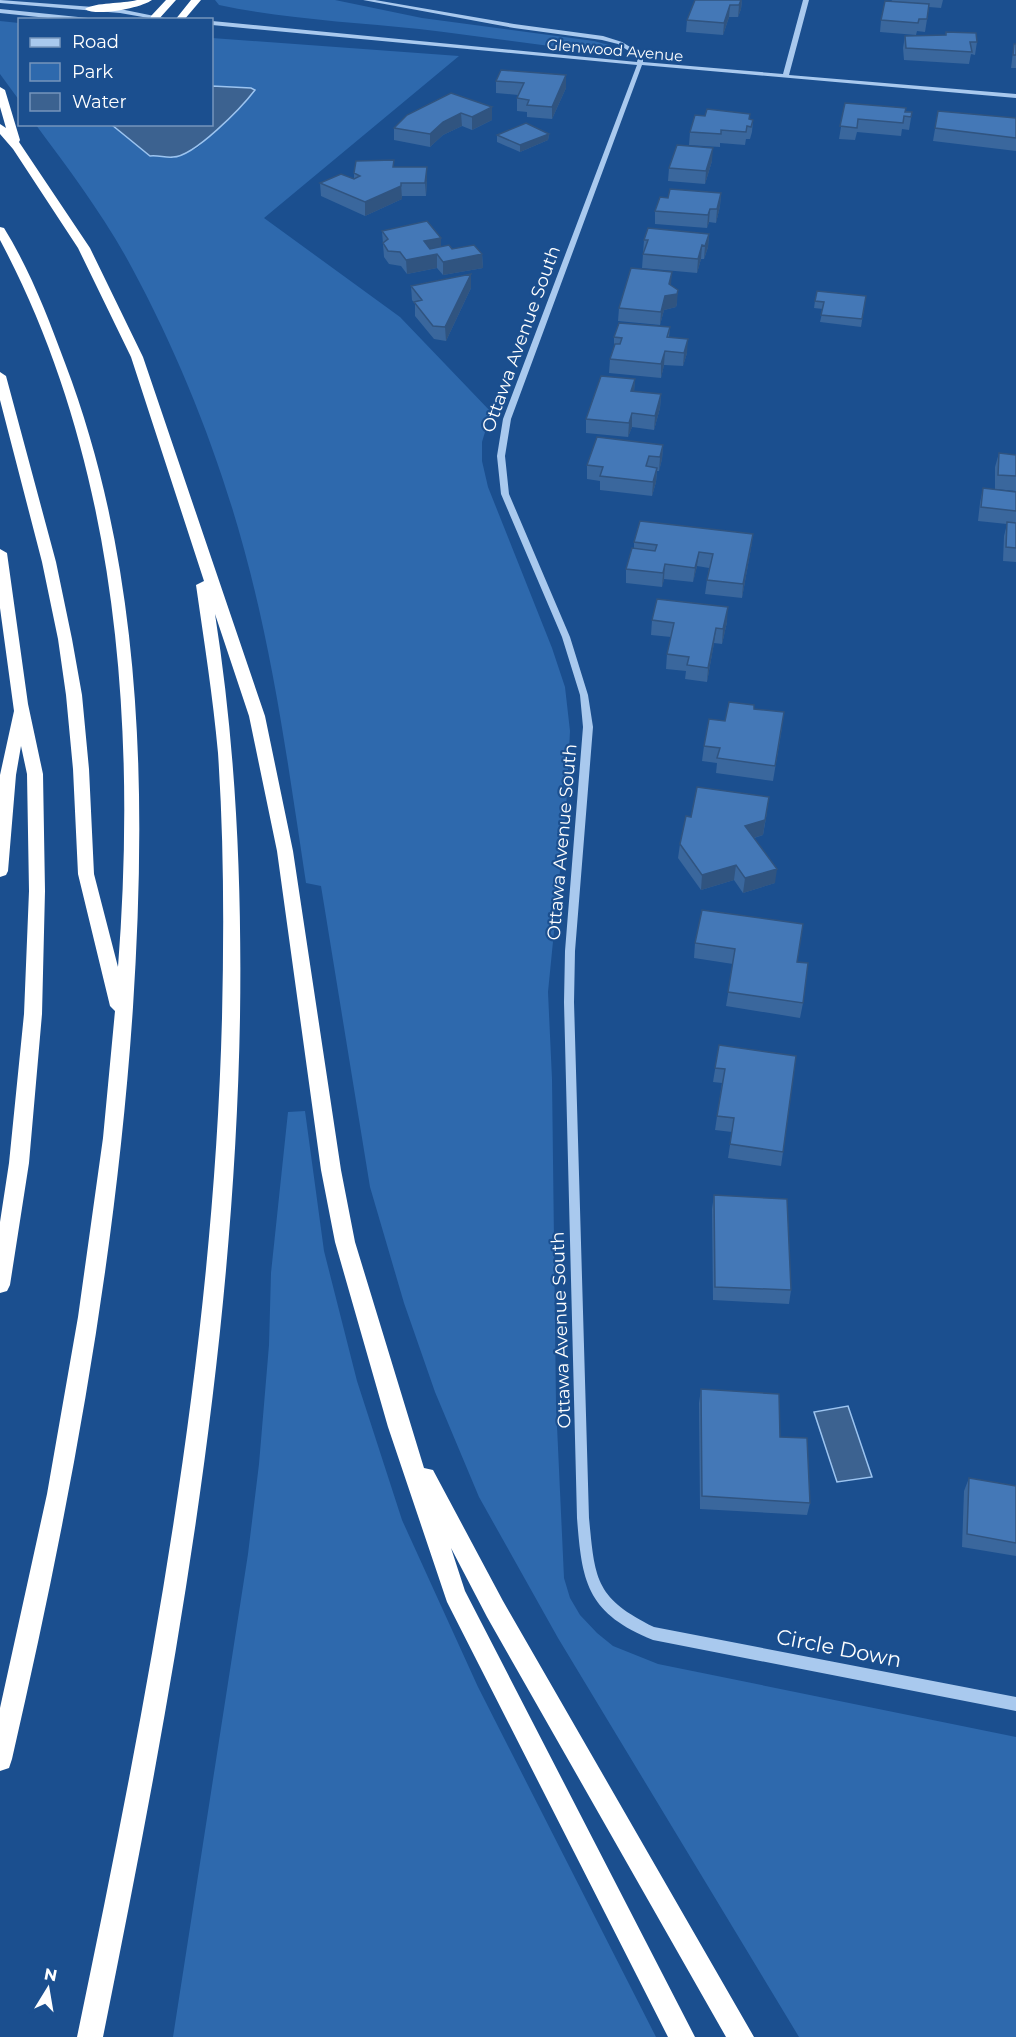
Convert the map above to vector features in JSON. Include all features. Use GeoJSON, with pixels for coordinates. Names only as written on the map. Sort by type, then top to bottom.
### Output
{"type":"FeatureCollection","features":[{"type":"Feature","properties":{"kind":"highway"},"geometry":{"type":"LineString","coordinates":[[90,9],[122,7],[147,0]]}},
{"type":"Feature","properties":{"kind":"highway"},"geometry":{"type":"LineString","coordinates":[[154,18],[171,0]]}},
{"type":"Feature","properties":{"kind":"highway"},"geometry":{"type":"LineString","coordinates":[[181,18],[195,1]]}},
{"type":"Feature","properties":{"kind":"highway"},"geometry":{"type":"LineString","coordinates":[[0,90],[17,147]]}},
{"type":"Feature","properties":{"kind":"highway"},"geometry":{"type":"LineString","coordinates":[[0,127],[17,147],[84,248],[137,357],[257,716],[285,851],[331,1170],[345,1242],[399,1427],[455,1594],[682,2037]]}},
{"type":"Feature","properties":{"kind":"highway"},"geometry":{"type":"LineString","coordinates":[[0,230],[24,276],[72,394],[92,463],[106,525],[119,616],[131,747],[130,921],[123,1023],[103,1227],[55,1508],[0,1759]]}},
{"type":"Feature","properties":{"kind":"highway"},"geometry":{"type":"LineString","coordinates":[[0,376],[49,562],[65,639],[74,695],[81,769],[86,874],[123,1023]]}},
{"type":"Feature","properties":{"kind":"highway"},"geometry":{"type":"LineString","coordinates":[[90,2037],[150,1738],[186,1515],[220,1240],[227,1126],[232,886],[227,772],[202,578],[183,500]]}},
{"type":"Feature","properties":{"kind":"highway"},"geometry":{"type":"LineString","coordinates":[[0,553],[20,704],[35,774],[37,902],[33,1014],[20,1152],[0,1285]]}},
{"type":"Feature","properties":{"kind":"highway"},"geometry":{"type":"LineString","coordinates":[[0,871],[8,776],[20,704]]}},
{"type":"Feature","properties":{"kind":"highway"},"geometry":{"type":"LineString","coordinates":[[399,1427],[495,1609],[741,2037]]}},
{"type":"Feature","properties":{"kind":"street"},"geometry":{"type":"LineString","coordinates":[[366,0],[514,26],[603,38],[636,51],[641,56],[640,64]]}},
{"type":"Feature","properties":{"kind":"street"},"geometry":{"type":"LineString","coordinates":[[785,77],[806,0]]}},
{"type":"Feature","properties":{"kind":"street"},"geometry":{"type":"LineString","coordinates":[[0,1],[90,9],[154,18]]}},
{"type":"Feature","properties":{"kind":"street"},"geometry":{"type":"LineString","coordinates":[[0,11],[68,18]]}},
{"type":"Feature","properties":{"kind":"street","name":"Glenwood Avenue"},"geometry":{"type":"LineString","coordinates":[[213,23],[640,64],[1016,96]]}},
{"type":"Feature","properties":{"kind":"street","name":"Ottawa Avenue South"},"geometry":{"type":"LineString","coordinates":[[640,64],[507,419],[500,446],[501,474],[505,494],[566,636],[584,695],[588,727],[570,951],[569,992],[583,1518],[586,1556],[594,1587],[624,1618],[654,1633]]}},
{"type":"Feature","properties":{"kind":"street","name":"Circle Down"},"geometry":{"type":"LineString","coordinates":[[654,1633],[1016,1704]]}},
{"type":"Feature","properties":{"kind":"green space"},"geometry":{"type":"Polygon","coordinates":[[[215,0],[335,0],[422,18],[594,41],[609,45],[611,48],[607,52],[583,50],[419,29],[294,17],[219,5],[215,0]]]}},
{"type":"Feature","properties":{"kind":"green space"},"geometry":{"type":"Polygon","coordinates":[[[0,21],[18,23],[18,99],[0,74],[0,21]]]}},
{"type":"Feature","properties":{"kind":"green space"},"geometry":{"type":"Polygon","coordinates":[[[213,38],[459,56],[264,218],[400,317],[491,412],[482,442],[482,461],[488,487],[552,648],[565,687],[570,731],[566,810],[548,992],[552,1079],[556,1404],[564,1578],[570,1598],[580,1615],[613,1646],[658,1664],[1016,1737],[1016,2037],[799,2037],[558,1638],[479,1497],[435,1392],[404,1303],[370,1187],[321,886],[306,883],[287,757],[264,631],[234,513],[196,405],[149,301],[132,268],[87,195],[37,126],[113,126],[150,156],[180,155],[197,148],[244,104],[251,88],[213,86],[213,38]]]}},
{"type":"Feature","properties":{"kind":"green space"},"geometry":{"type":"Polygon","coordinates":[[[305,1111],[324,1251],[357,1381],[402,1520],[478,1687],[656,2037],[173,2037],[248,1554],[259,1464],[269,1345],[271,1273],[288,1112],[305,1111]]]}},
{"type":"Feature","properties":{"kind":"water"},"geometry":{"type":"Polygon","coordinates":[[[213,86],[255,90],[217,130],[193,149],[182,155],[170,157],[150,156],[113,126],[213,126],[213,86]]]}},
{"type":"Feature","properties":{"kind":"water"},"geometry":{"type":"Polygon","coordinates":[[[848,1406],[872,1477],[837,1482],[814,1412],[848,1406]]]}},
{"type":"Feature","properties":{"kind":"building"},"geometry":{"type":"Polygon","coordinates":[[[695,0],[741,0],[739,5],[730,5],[724,23],[687,20],[695,0]]]}},
{"type":"Feature","properties":{"kind":"building"},"geometry":{"type":"Polygon","coordinates":[[[885,1],[929,4],[927,19],[919,19],[918,23],[881,20],[885,1]]]}},
{"type":"Feature","properties":{"kind":"building"},"geometry":{"type":"Polygon","coordinates":[[[946,32],[976,33],[977,42],[970,42],[972,52],[906,48],[905,36],[946,35],[946,32]]]}},
{"type":"Feature","properties":{"kind":"building"},"geometry":{"type":"Polygon","coordinates":[[[1014,44],[1016,44],[1016,55],[1013,55],[1014,44]]]}},
{"type":"Feature","properties":{"kind":"building"},"geometry":{"type":"Polygon","coordinates":[[[501,70],[566,75],[552,107],[527,105],[529,100],[517,98],[524,83],[496,81],[501,70]]]}},
{"type":"Feature","properties":{"kind":"building"},"geometry":{"type":"Polygon","coordinates":[[[451,93],[492,107],[472,117],[461,113],[443,122],[430,134],[394,128],[407,115],[451,93]]]}},
{"type":"Feature","properties":{"kind":"building"},"geometry":{"type":"Polygon","coordinates":[[[845,103],[906,108],[905,112],[912,112],[911,117],[904,116],[903,123],[858,119],[857,128],[840,126],[845,103]]]}},
{"type":"Feature","properties":{"kind":"building"},"geometry":{"type":"Polygon","coordinates":[[[707,109],[750,114],[749,119],[753,120],[751,127],[747,126],[746,132],[721,130],[721,134],[690,132],[695,115],[705,116],[707,109]]]}},
{"type":"Feature","properties":{"kind":"building"},"geometry":{"type":"Polygon","coordinates":[[[938,111],[1016,118],[1016,138],[935,128],[938,111]]]}},
{"type":"Feature","properties":{"kind":"building"},"geometry":{"type":"Polygon","coordinates":[[[526,123],[549,134],[520,145],[497,135],[526,123]]]}},
{"type":"Feature","properties":{"kind":"building"},"geometry":{"type":"Polygon","coordinates":[[[677,145],[713,148],[706,171],[669,168],[677,145]]]}},
{"type":"Feature","properties":{"kind":"building"},"geometry":{"type":"Polygon","coordinates":[[[394,160],[393,167],[427,167],[425,183],[401,183],[401,186],[365,202],[320,183],[341,174],[354,179],[360,176],[354,173],[356,161],[394,160]]]}},
{"type":"Feature","properties":{"kind":"building"},"geometry":{"type":"Polygon","coordinates":[[[670,189],[721,193],[717,209],[710,209],[708,215],[655,211],[660,197],[668,198],[670,189]]]}},
{"type":"Feature","properties":{"kind":"building"},"geometry":{"type":"Polygon","coordinates":[[[427,221],[441,238],[424,241],[430,249],[449,245],[452,249],[474,245],[482,254],[443,262],[437,254],[406,260],[400,252],[388,251],[383,243],[388,239],[382,231],[427,221]]]}},
{"type":"Feature","properties":{"kind":"building"},"geometry":{"type":"Polygon","coordinates":[[[648,228],[709,234],[705,246],[702,245],[698,259],[643,254],[648,240],[644,240],[648,228]]]}},
{"type":"Feature","properties":{"kind":"building"},"geometry":{"type":"Polygon","coordinates":[[[631,268],[672,272],[669,284],[678,290],[677,294],[665,296],[661,312],[619,308],[631,268]]]}},
{"type":"Feature","properties":{"kind":"building"},"geometry":{"type":"Polygon","coordinates":[[[471,274],[445,327],[433,326],[414,302],[422,300],[411,286],[471,274]]]}},
{"type":"Feature","properties":{"kind":"building"},"geometry":{"type":"Polygon","coordinates":[[[817,291],[866,296],[862,319],[821,315],[824,302],[815,301],[817,291]]]}},
{"type":"Feature","properties":{"kind":"building"},"geometry":{"type":"Polygon","coordinates":[[[619,323],[670,327],[667,337],[688,339],[684,353],[665,351],[661,364],[610,359],[615,344],[620,344],[622,338],[614,337],[619,323]]]}},
{"type":"Feature","properties":{"kind":"building"},"geometry":{"type":"Polygon","coordinates":[[[601,376],[635,379],[631,391],[661,394],[655,416],[632,413],[629,423],[586,419],[601,376]]]}},
{"type":"Feature","properties":{"kind":"building"},"geometry":{"type":"Polygon","coordinates":[[[597,437],[663,445],[660,457],[649,456],[646,466],[657,468],[653,482],[600,476],[603,467],[587,465],[597,437]]]}},
{"type":"Feature","properties":{"kind":"building"},"geometry":{"type":"Polygon","coordinates":[[[999,453],[1016,455],[1016,476],[998,475],[999,453]]]}},
{"type":"Feature","properties":{"kind":"building"},"geometry":{"type":"Polygon","coordinates":[[[983,488],[1016,492],[1016,511],[981,507],[983,488]]]}},
{"type":"Feature","properties":{"kind":"building"},"geometry":{"type":"Polygon","coordinates":[[[640,521],[753,534],[743,584],[707,580],[713,554],[699,552],[695,568],[665,564],[663,573],[626,569],[632,548],[655,551],[657,545],[634,542],[640,521]]]}},
{"type":"Feature","properties":{"kind":"building"},"geometry":{"type":"Polygon","coordinates":[[[1007,522],[1016,523],[1016,548],[1006,547],[1007,522]]]}},
{"type":"Feature","properties":{"kind":"building"},"geometry":{"type":"Polygon","coordinates":[[[657,599],[728,607],[723,629],[716,628],[708,668],[687,665],[689,657],[667,654],[674,623],[652,620],[657,599]]]}},
{"type":"Feature","properties":{"kind":"building"},"geometry":{"type":"Polygon","coordinates":[[[729,702],[754,705],[754,709],[784,712],[775,766],[717,758],[720,748],[704,746],[709,719],[725,721],[729,702]]]}},
{"type":"Feature","properties":{"kind":"building"},"geometry":{"type":"Polygon","coordinates":[[[697,787],[769,797],[765,820],[745,826],[777,869],[745,878],[736,865],[702,875],[680,844],[686,816],[691,817],[697,787]]]}},
{"type":"Feature","properties":{"kind":"building"},"geometry":{"type":"Polygon","coordinates":[[[702,910],[803,924],[797,962],[808,963],[803,1003],[728,992],[735,949],[695,943],[702,910]]]}},
{"type":"Feature","properties":{"kind":"building"},"geometry":{"type":"Polygon","coordinates":[[[719,1045],[796,1056],[783,1152],[730,1144],[734,1118],[717,1116],[725,1069],[715,1068],[719,1045]]]}},
{"type":"Feature","properties":{"kind":"building"},"geometry":{"type":"Polygon","coordinates":[[[714,1195],[787,1199],[791,1290],[715,1287],[714,1195]]]}},
{"type":"Feature","properties":{"kind":"building"},"geometry":{"type":"Polygon","coordinates":[[[701,1389],[779,1394],[780,1437],[807,1438],[810,1503],[702,1496],[701,1389]]]}},
{"type":"Feature","properties":{"kind":"building"},"geometry":{"type":"Polygon","coordinates":[[[969,1478],[1016,1486],[1016,1543],[967,1534],[969,1478]]]}}]}
